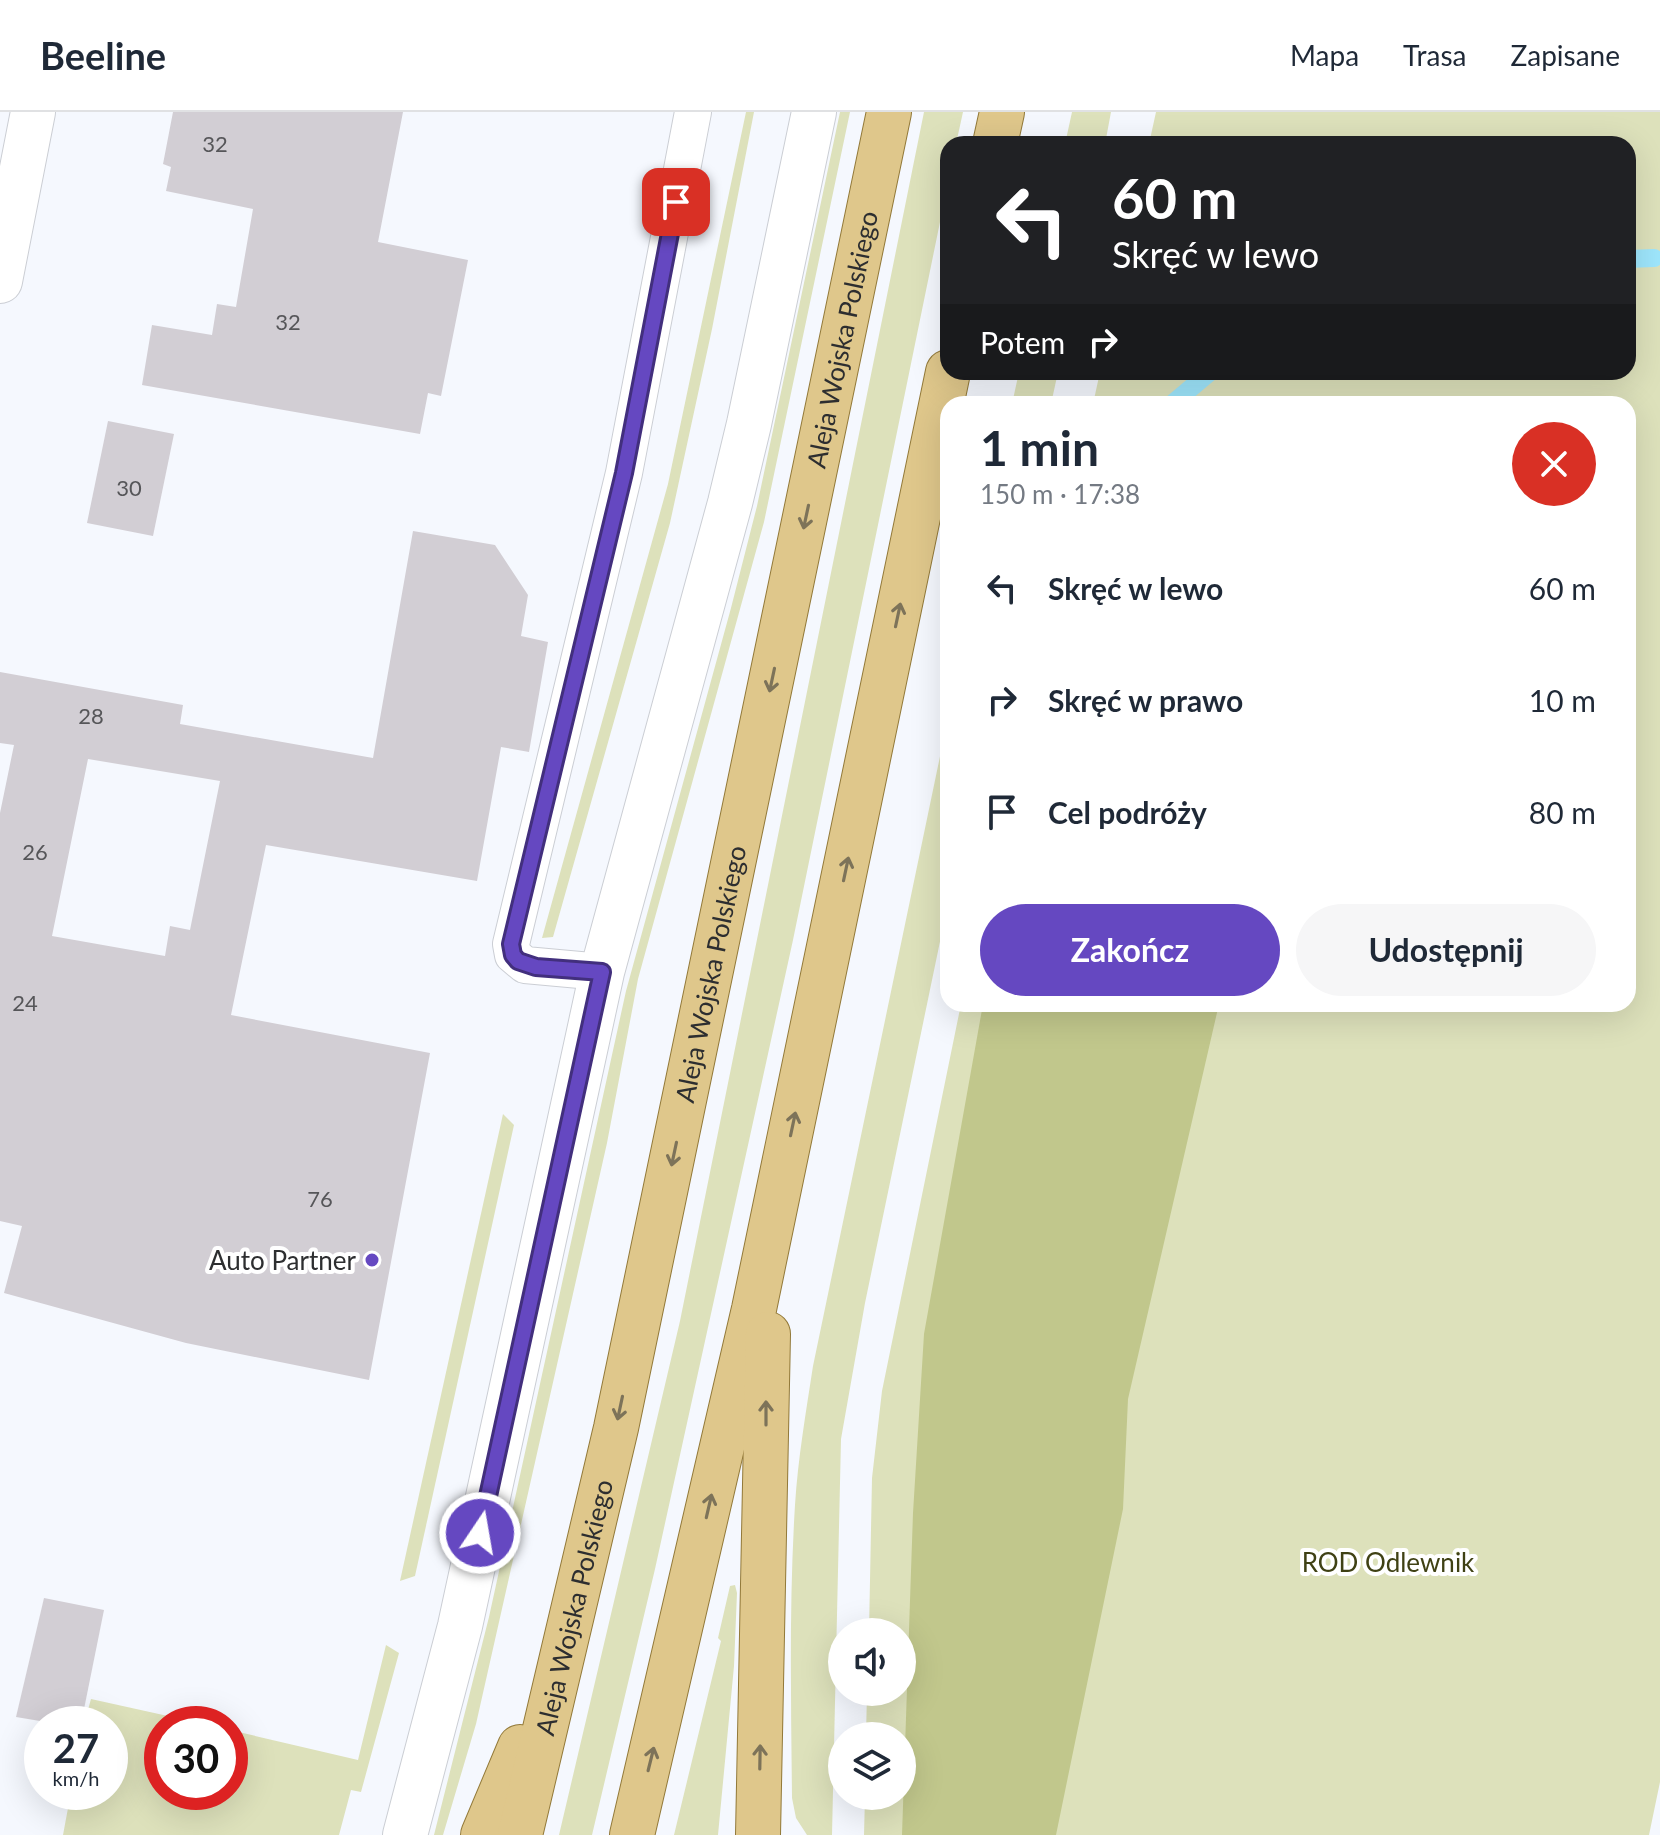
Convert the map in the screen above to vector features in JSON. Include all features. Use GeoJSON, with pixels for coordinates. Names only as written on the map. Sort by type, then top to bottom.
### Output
{"type":"FeatureCollection","features":[{"type":"Feature","properties":{"kind":"main road","name":"Aleja Wojska Polskiego"},"geometry":{"type":"LineString","coordinates":[[520,1835],[573,1619],[655,1244],[889,112]]}},
{"type":"Feature","properties":{"kind":"main road"},"geometry":{"type":"LineString","coordinates":[[997,136],[1002,112]]}},
{"type":"Feature","properties":{"kind":"main road"},"geometry":{"type":"LineString","coordinates":[[632,1835],[777,1200],[940,411]]}},
{"type":"Feature","properties":{"kind":"main road"},"geometry":{"type":"LineString","coordinates":[[758,1835],[766,1379],[777,1200]]}},
{"type":"Feature","properties":{"kind":"main road"},"geometry":{"type":"LineString","coordinates":[[483,1835],[573,1619]]}},
{"type":"Feature","properties":{"kind":"street"},"geometry":{"type":"LineString","coordinates":[[0,281],[33,112]]}},
{"type":"Feature","properties":{"kind":"street"},"geometry":{"type":"LineString","coordinates":[[405,1835],[460,1626],[602,972],[749,424],[814,112]]}},
{"type":"Feature","properties":{"kind":"lane"},"geometry":{"type":"LineString","coordinates":[[602,972],[525,965],[513,955],[511,944],[624,473],[693,112]]}},
{"type":"Feature","properties":{"kind":"green space"},"geometry":{"type":"Polygon","coordinates":[[[746,112],[754,112],[670,523],[553,937],[542,938],[668,484],[746,112]]]}},
{"type":"Feature","properties":{"kind":"green space"},"geometry":{"type":"Polygon","coordinates":[[[840,112],[850,112],[764,522],[638,979],[607,1143],[476,1724],[443,1835],[434,1835],[489,1617],[626,991],[757,506],[840,112]]]}},
{"type":"Feature","properties":{"kind":"green space"},"geometry":{"type":"Polygon","coordinates":[[[924,112],[963,112],[958,136],[940,136],[940,222],[793,940],[655,1569],[592,1835],[559,1835],[680,1321],[924,112]]]}},
{"type":"Feature","properties":{"kind":"green space"},"geometry":{"type":"Polygon","coordinates":[[[1072,112],[1111,112],[1106,136],[1067,136],[1072,112]]]}},
{"type":"Feature","properties":{"kind":"green space","name":"ROD Odlewnik"},"geometry":{"type":"Polygon","coordinates":[[[1156,112],[1660,112],[1660,1782],[1649,1835],[864,1835],[865,1810],[916,1810],[916,1722],[866,1722],[867,1706],[916,1706],[916,1618],[869,1618],[872,1478],[882,1391],[959,1012],[1636,1012],[1636,396],[1095,396],[1098,380],[1636,380],[1636,136],[1151,136],[1156,112]]]}},
{"type":"Feature","properties":{"kind":"green space"},"geometry":{"type":"Polygon","coordinates":[[[1017,380],[1056,380],[1053,396],[1014,396],[1017,380]]]}},
{"type":"Feature","properties":{"kind":"green space"},"geometry":{"type":"Polygon","coordinates":[[[940,756],[940,942],[865,1303],[841,1439],[837,1618],[828,1618],[828,1706],[835,1706],[835,1722],[828,1722],[828,1810],[833,1810],[832,1835],[807,1835],[796,1818],[792,1798],[792,1578],[800,1452],[813,1366],[940,756]]]}},
{"type":"Feature","properties":{"kind":"green space"},"geometry":{"type":"Polygon","coordinates":[[[982,1012],[1217,1012],[1128,1399],[1123,1509],[1056,1835],[902,1835],[903,1810],[916,1810],[916,1722],[906,1722],[906,1706],[916,1706],[916,1618],[909,1618],[924,1334],[982,1012]]]}},
{"type":"Feature","properties":{"kind":"green space"},"geometry":{"type":"Polygon","coordinates":[[[503,1114],[514,1125],[415,1576],[400,1581],[503,1114]]]}},
{"type":"Feature","properties":{"kind":"green space"},"geometry":{"type":"Polygon","coordinates":[[[735,1585],[734,1666],[718,1835],[674,1835],[721,1641],[718,1638],[730,1586],[735,1585]]]}},
{"type":"Feature","properties":{"kind":"green space"},"geometry":{"type":"Polygon","coordinates":[[[386,1645],[399,1653],[361,1792],[351,1790],[339,1835],[63,1835],[68,1810],[128,1810],[128,1707],[144,1711],[144,1810],[248,1810],[248,1734],[358,1760],[386,1645]]]}},
{"type":"Feature","properties":{"kind":"green space"},"geometry":{"type":"Polygon","coordinates":[[[91,1699],[123,1706],[89,1706],[91,1699]]]}},
{"type":"Feature","properties":{"kind":"building"},"geometry":{"type":"Polygon","coordinates":[[[173,112],[403,112],[378,242],[468,260],[441,396],[428,393],[420,434],[142,385],[152,325],[212,335],[217,304],[236,307],[253,209],[166,191],[171,167],[163,164],[173,112]]]}},
{"type":"Feature","properties":{"kind":"building"},"geometry":{"type":"Polygon","coordinates":[[[108,421],[174,434],[153,536],[87,523],[108,421]]]}},
{"type":"Feature","properties":{"kind":"building"},"geometry":{"type":"Polygon","coordinates":[[[413,531],[495,545],[528,595],[521,636],[548,642],[529,752],[501,747],[477,881],[266,845],[231,1015],[430,1053],[369,1380],[186,1343],[4,1293],[22,1226],[0,1221],[0,813],[14,745],[0,743],[0,672],[183,705],[180,724],[373,758],[413,531]],[[88,759],[52,936],[165,956],[170,926],[190,930],[220,781],[88,759]]]}},
{"type":"Feature","properties":{"kind":"building"},"geometry":{"type":"Polygon","coordinates":[[[44,1598],[104,1610],[85,1706],[24,1706],[24,1718],[16,1717],[44,1598]]]}},
{"type":"Feature","properties":{"kind":"waterway"},"geometry":{"type":"LineString","coordinates":[[1636,259],[1654,258]]}},
{"type":"Feature","properties":{"kind":"waterway"},"geometry":{"type":"LineString","coordinates":[[1182,396],[1200,380]]}},
{"type":"Feature","properties":{"kind":"place","name":"Auto Partner"},"geometry":{"type":"Point","coordinates":[372,1260]}},
{"type":"Feature","properties":{"kind":"route"},"geometry":{"type":"LineString","coordinates":[[480,1533],[602,972],[525,965],[513,955],[511,944],[624,473],[676,202]]}}]}
